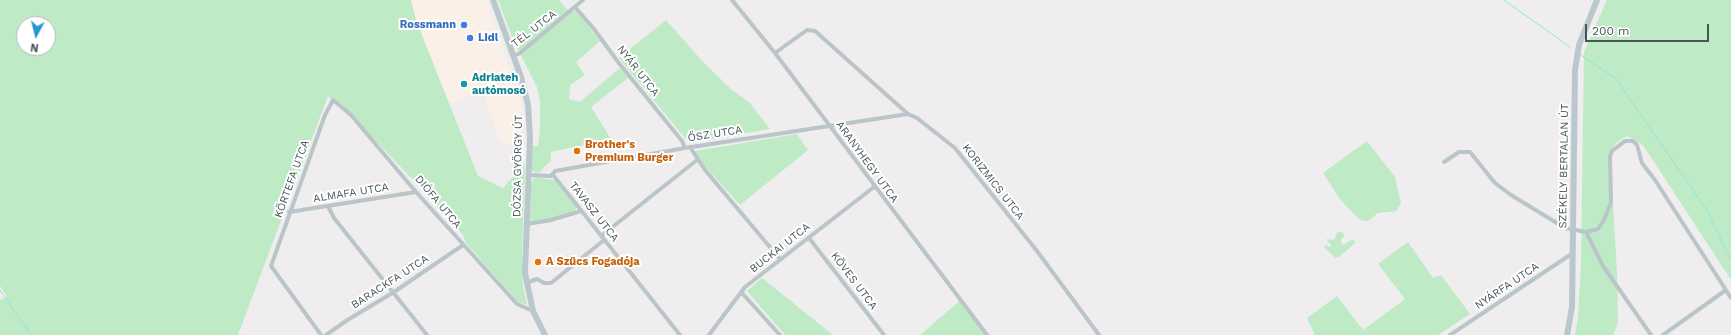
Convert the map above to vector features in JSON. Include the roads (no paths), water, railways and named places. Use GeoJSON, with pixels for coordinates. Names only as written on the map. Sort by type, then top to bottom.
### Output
{"type":"FeatureCollection","features":[{"type":"Feature","properties":{"kind":"main road","name":"DÓZSA GYÖRGY ÚT"},"geometry":{"type":"LineString","coordinates":[[493,0],[514,56],[525,92],[530,119],[526,283],[533,311],[545,335]]}},
{"type":"Feature","properties":{"kind":"main road","name":"SZÉKELY BERTALAN ÚT"},"geometry":{"type":"LineString","coordinates":[[1567,335],[1572,311],[1576,61],[1582,37],[1597,0]]}},
{"type":"Feature","properties":{"kind":"street","name":"TÉL UTCA"},"geometry":{"type":"LineString","coordinates":[[514,56],[521,53],[583,0]]}},
{"type":"Feature","properties":{"kind":"street","name":"ARANYHEGY UTCA"},"geometry":{"type":"LineString","coordinates":[[732,0],[775,53],[874,187],[987,335]]}},
{"type":"Feature","properties":{"kind":"street","name":"NYÁR UTCA"},"geometry":{"type":"LineString","coordinates":[[575,7],[682,141],[685,148]]}},
{"type":"Feature","properties":{"kind":"street","name":"KORIZMICS UTCA"},"geometry":{"type":"LineString","coordinates":[[775,53],[807,30],[815,31],[908,114],[917,118],[955,148],[1037,251],[1098,335]]}},
{"type":"Feature","properties":{"kind":"street","name":"DIÓFA UTCA"},"geometry":{"type":"LineString","coordinates":[[334,100],[351,115],[416,192],[517,304],[533,311]]}},
{"type":"Feature","properties":{"kind":"street","name":"KÖRTEFA UTCA"},"geometry":{"type":"LineString","coordinates":[[321,335],[271,266],[289,212],[325,115],[334,100]]}},
{"type":"Feature","properties":{"kind":"street","name":"ŐSZ UTCA"},"geometry":{"type":"LineString","coordinates":[[529,174],[554,175],[555,170],[690,147],[908,114]]}},
{"type":"Feature","properties":{"kind":"street"},"geometry":{"type":"LineString","coordinates":[[1444,162],[1459,152],[1470,152],[1495,183],[1524,204],[1565,228],[1573,228],[1586,232],[1598,229],[1608,210],[1611,192],[1610,156],[1612,151],[1625,140],[1631,140],[1636,144],[1642,162],[1656,180],[1731,298]]}},
{"type":"Feature","properties":{"kind":"street"},"geometry":{"type":"LineString","coordinates":[[690,147],[697,160],[780,259]]}},
{"type":"Feature","properties":{"kind":"street"},"geometry":{"type":"LineString","coordinates":[[601,236],[697,160]]}},
{"type":"Feature","properties":{"kind":"street","name":"TAVASZ UTCA"},"geometry":{"type":"LineString","coordinates":[[554,175],[680,335]]}},
{"type":"Feature","properties":{"kind":"street","name":"BUCKAI UTCA"},"geometry":{"type":"LineString","coordinates":[[709,335],[741,292],[780,259],[874,187]]}},
{"type":"Feature","properties":{"kind":"street","name":"ALMAFA UTCA"},"geometry":{"type":"LineString","coordinates":[[289,212],[416,192]]}},
{"type":"Feature","properties":{"kind":"street"},"geometry":{"type":"LineString","coordinates":[[328,206],[334,218],[427,335]]}},
{"type":"Feature","properties":{"kind":"street"},"geometry":{"type":"LineString","coordinates":[[527,224],[552,220],[581,211]]}},
{"type":"Feature","properties":{"kind":"street"},"geometry":{"type":"LineString","coordinates":[[1586,232],[1603,266],[1651,335]]}},
{"type":"Feature","properties":{"kind":"street","name":"KÖVES UTCA"},"geometry":{"type":"LineString","coordinates":[[809,238],[884,335]]}},
{"type":"Feature","properties":{"kind":"street"},"geometry":{"type":"LineString","coordinates":[[526,283],[537,279],[544,283],[551,283],[604,240]]}},
{"type":"Feature","properties":{"kind":"street","name":"BARACKFA UTCA"},"geometry":{"type":"LineString","coordinates":[[326,335],[394,292],[463,245]]}},
{"type":"Feature","properties":{"kind":"street","name":"NYÁRFA UTCA"},"geometry":{"type":"LineString","coordinates":[[1450,335],[1573,254]]}},
{"type":"Feature","properties":{"kind":"street"},"geometry":{"type":"LineString","coordinates":[[1663,335],[1726,290]]}},
{"type":"Feature","properties":{"kind":"street"},"geometry":{"type":"LineString","coordinates":[[741,292],[780,335]]}},
{"type":"Feature","properties":{"kind":"waterway"},"geometry":{"type":"LineString","coordinates":[[1504,0],[1570,47]]}},
{"type":"Feature","properties":{"kind":"waterway"},"geometry":{"type":"LineString","coordinates":[[1581,55],[1616,79],[1706,209],[1731,260]]}},
{"type":"Feature","properties":{"kind":"waterway"},"geometry":{"type":"LineString","coordinates":[[0,290],[31,335]]}},
{"type":"Feature","properties":{"kind":"place","name":"Rossmann"},"geometry":{"type":"Point","coordinates":[464,25]}},
{"type":"Feature","properties":{"kind":"place","name":"Lidl"},"geometry":{"type":"Point","coordinates":[470,38]}},
{"type":"Feature","properties":{"kind":"place","name":"Adriateh autómosó"},"geometry":{"type":"Point","coordinates":[464,84]}},
{"type":"Feature","properties":{"kind":"place","name":"Brother's Premium Burger"},"geometry":{"type":"Point","coordinates":[577,151]}},
{"type":"Feature","properties":{"kind":"place","name":"A Szűcs Fogadója"},"geometry":{"type":"Point","coordinates":[538,262]}}]}
